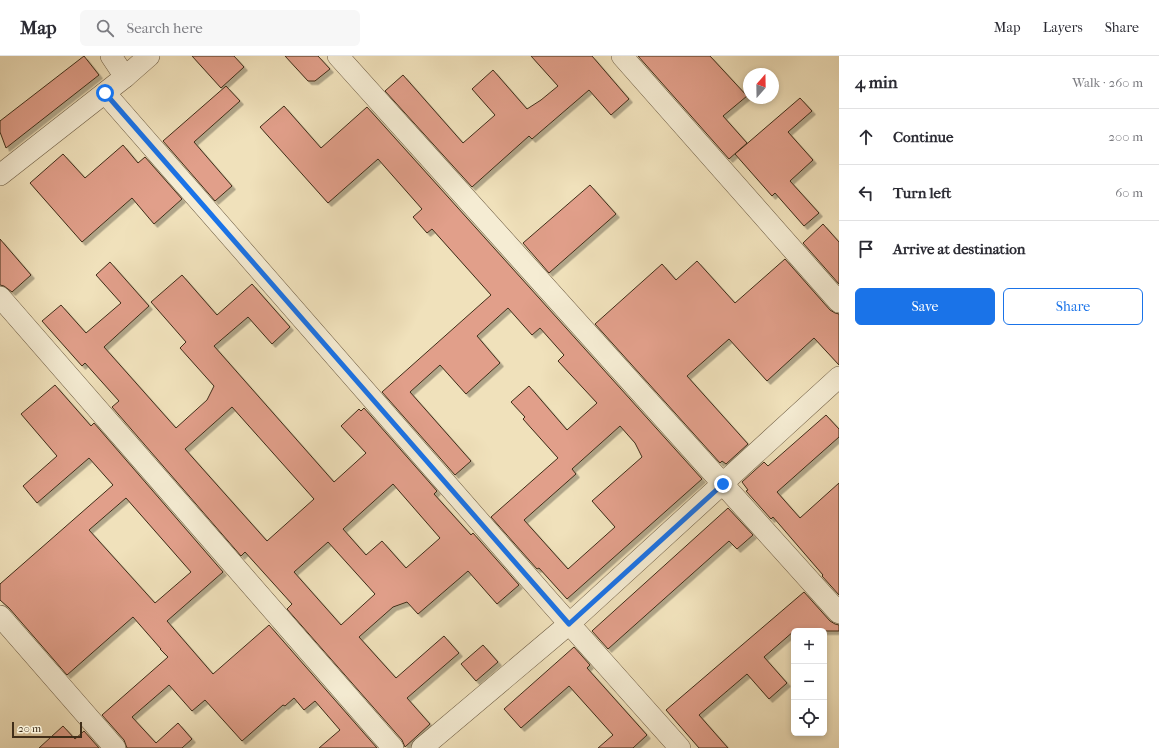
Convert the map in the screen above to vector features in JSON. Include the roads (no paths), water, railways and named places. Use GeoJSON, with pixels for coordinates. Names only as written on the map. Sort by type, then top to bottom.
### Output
{"type":"FeatureCollection","features":[{"type":"Feature","properties":{"kind":"street"},"geometry":{"type":"LineString","coordinates":[[111,56],[125,77]]}},
{"type":"Feature","properties":{"kind":"street"},"geometry":{"type":"LineString","coordinates":[[0,171],[105,93],[149,56]]}},
{"type":"Feature","properties":{"kind":"street"},"geometry":{"type":"LineString","coordinates":[[338,56],[839,613]]}},
{"type":"Feature","properties":{"kind":"street"},"geometry":{"type":"LineString","coordinates":[[622,56],[839,302]]}},
{"type":"Feature","properties":{"kind":"street"},"geometry":{"type":"LineString","coordinates":[[105,93],[569,624],[680,748]]}},
{"type":"Feature","properties":{"kind":"street"},"geometry":{"type":"LineString","coordinates":[[0,297],[393,748]]}},
{"type":"Feature","properties":{"kind":"street"},"geometry":{"type":"LineString","coordinates":[[422,748],[569,624],[839,377]]}},
{"type":"Feature","properties":{"kind":"street"},"geometry":{"type":"LineString","coordinates":[[0,616],[115,748]]}}]}
